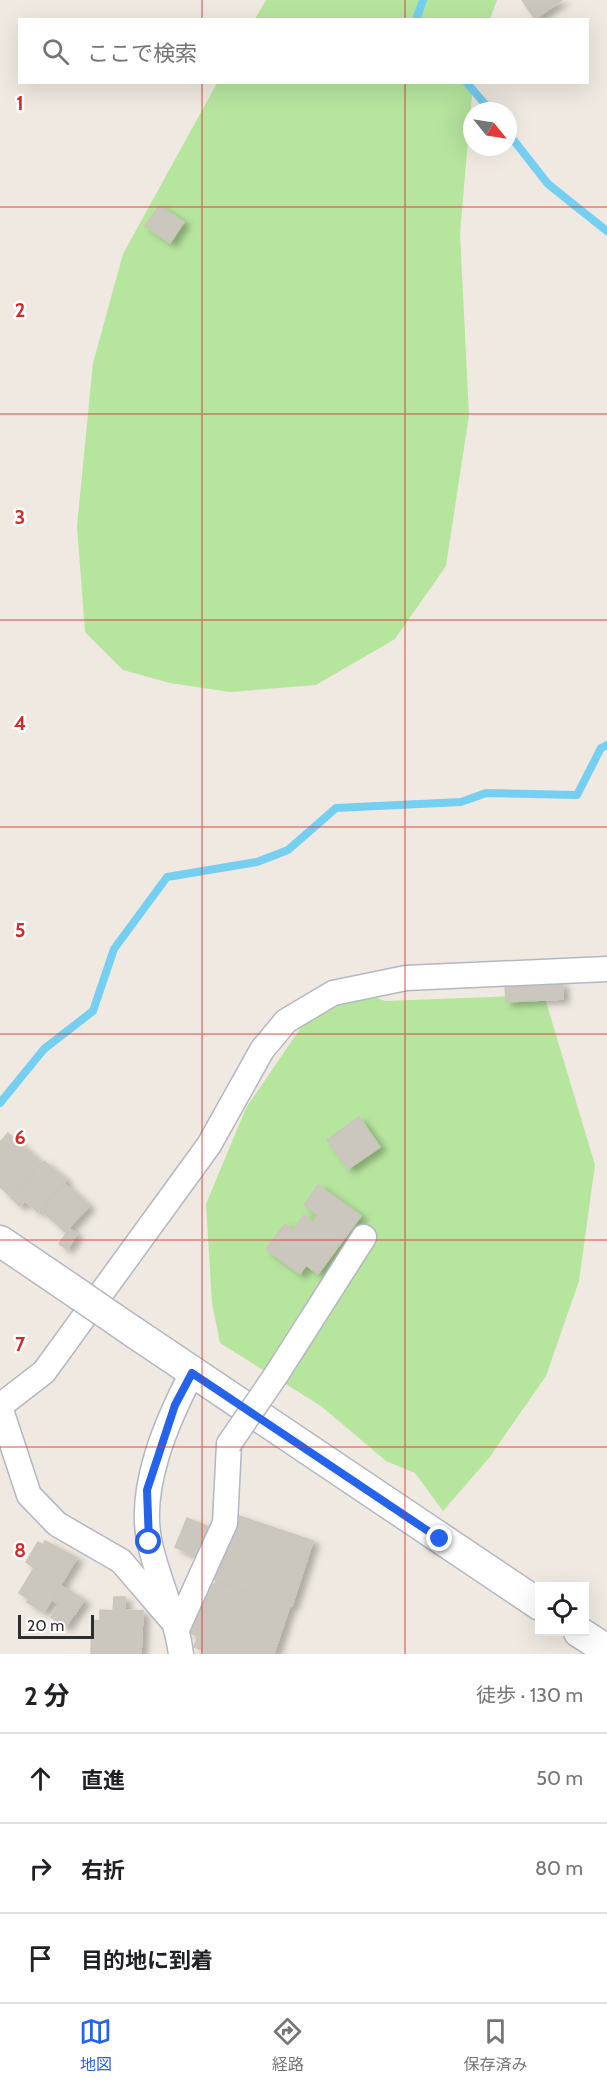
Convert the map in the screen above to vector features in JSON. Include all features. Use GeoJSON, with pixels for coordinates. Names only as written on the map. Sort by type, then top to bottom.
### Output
{"type":"FeatureCollection","features":[{"type":"Feature","properties":{"kind":"street"},"geometry":{"type":"LineString","coordinates":[[178,1627],[121,1561],[57,1524],[29,1495],[0,1407],[44,1372],[51,1363],[209,1145],[262,1050],[286,1021],[333,993],[406,978],[607,969]]}},
{"type":"Feature","properties":{"kind":"street"},"geometry":{"type":"LineString","coordinates":[[178,1627],[225,1523],[229,1444],[276,1376],[364,1238]]}},
{"type":"Feature","properties":{"kind":"street"},"geometry":{"type":"LineString","coordinates":[[0,1241],[192,1373],[535,1602]]}},
{"type":"Feature","properties":{"kind":"street"},"geometry":{"type":"LineString","coordinates":[[181,1654],[178,1627],[149,1542],[147,1490],[175,1405],[192,1373]]}},
{"type":"Feature","properties":{"kind":"street"},"geometry":{"type":"LineString","coordinates":[[585,1636],[607,1650]]}},
{"type":"Feature","properties":{"kind":"green space"},"geometry":{"type":"Polygon","coordinates":[[[266,0],[497,0],[490,18],[256,18],[266,0]]]}},
{"type":"Feature","properties":{"kind":"green space"},"geometry":{"type":"Polygon","coordinates":[[[216,84],[473,84],[471,102],[463,102],[463,156],[467,156],[460,233],[469,415],[446,566],[395,639],[316,685],[230,692],[170,683],[123,670],[85,632],[77,526],[93,363],[123,254],[216,84]]]}},
{"type":"Feature","properties":{"kind":"green space"},"geometry":{"type":"Polygon","coordinates":[[[332,982],[385,1001],[544,995],[595,1165],[579,1281],[546,1376],[489,1458],[443,1511],[415,1473],[386,1461],[321,1406],[220,1343],[212,1303],[206,1204],[246,1108],[332,982]]]}},
{"type":"Feature","properties":{"kind":"building"},"geometry":{"type":"Polygon","coordinates":[[[522,0],[562,0],[536,18],[522,0]]]}},
{"type":"Feature","properties":{"kind":"building"},"geometry":{"type":"Polygon","coordinates":[[[159,206],[184,222],[170,243],[145,226],[159,206]]]}},
{"type":"Feature","properties":{"kind":"building"},"geometry":{"type":"Polygon","coordinates":[[[562,983],[563,999],[506,1002],[505,985],[562,983]]]}},
{"type":"Feature","properties":{"kind":"building"},"geometry":{"type":"Polygon","coordinates":[[[359,1117],[380,1147],[348,1169],[327,1140],[359,1117]]]}},
{"type":"Feature","properties":{"kind":"building"},"geometry":{"type":"Polygon","coordinates":[[[8,1133],[41,1163],[10,1196],[0,1187],[0,1142],[8,1133]]]}},
{"type":"Feature","properties":{"kind":"building"},"geometry":{"type":"Polygon","coordinates":[[[44,1161],[66,1180],[38,1212],[25,1201],[20,1206],[11,1198],[44,1161]]]}},
{"type":"Feature","properties":{"kind":"building"},"geometry":{"type":"Polygon","coordinates":[[[65,1184],[89,1206],[65,1232],[41,1210],[65,1184]]]}},
{"type":"Feature","properties":{"kind":"building"},"geometry":{"type":"Polygon","coordinates":[[[318,1185],[361,1216],[318,1274],[306,1265],[300,1274],[266,1249],[285,1224],[293,1230],[304,1215],[313,1222],[318,1215],[304,1205],[318,1185]]]}},
{"type":"Feature","properties":{"kind":"building"},"geometry":{"type":"Polygon","coordinates":[[[69,1229],[77,1234],[67,1249],[59,1244],[69,1229]]]}},
{"type":"Feature","properties":{"kind":"building"},"geometry":{"type":"Polygon","coordinates":[[[233,1514],[313,1541],[292,1606],[212,1579],[233,1514]]]}},
{"type":"Feature","properties":{"kind":"building"},"geometry":{"type":"Polygon","coordinates":[[[187,1518],[208,1527],[196,1556],[175,1547],[187,1518]]]}},
{"type":"Feature","properties":{"kind":"building"},"geometry":{"type":"Polygon","coordinates":[[[45,1541],[77,1558],[44,1612],[27,1602],[29,1599],[19,1593],[34,1568],[26,1562],[38,1542],[43,1545],[45,1541]]]}},
{"type":"Feature","properties":{"kind":"building"},"geometry":{"type":"Polygon","coordinates":[[[216,1581],[290,1605],[274,1654],[215,1654],[194,1647],[198,1636],[188,1632],[204,1582],[214,1585],[216,1581]]]}},
{"type":"Feature","properties":{"kind":"building"},"geometry":{"type":"Polygon","coordinates":[[[61,1586],[84,1600],[75,1614],[52,1600],[61,1586]]]}},
{"type":"Feature","properties":{"kind":"building"},"geometry":{"type":"Polygon","coordinates":[[[114,1597],[125,1597],[125,1610],[143,1611],[141,1654],[91,1654],[92,1620],[100,1621],[100,1610],[113,1611],[114,1597]]]}},
{"type":"Feature","properties":{"kind":"building"},"geometry":{"type":"Polygon","coordinates":[[[59,1604],[74,1614],[66,1627],[51,1617],[59,1604]]]}},
{"type":"Feature","properties":{"kind":"waterway"},"geometry":{"type":"LineString","coordinates":[[417,18],[423,0]]}},
{"type":"Feature","properties":{"kind":"waterway"},"geometry":{"type":"LineString","coordinates":[[468,84],[483,102]]}},
{"type":"Feature","properties":{"kind":"waterway"},"geometry":{"type":"LineString","coordinates":[[517,144],[548,184],[607,231]]}},
{"type":"Feature","properties":{"kind":"waterway"},"geometry":{"type":"LineString","coordinates":[[0,1103],[44,1049],[93,1011],[114,949],[167,877],[257,862],[288,850],[336,808],[461,802],[486,793],[577,795],[601,748],[607,745]]}},
{"type":"Feature","properties":{"kind":"route"},"geometry":{"type":"LineString","coordinates":[[149,1542],[147,1490],[175,1405],[192,1373],[440,1539]]}}]}
